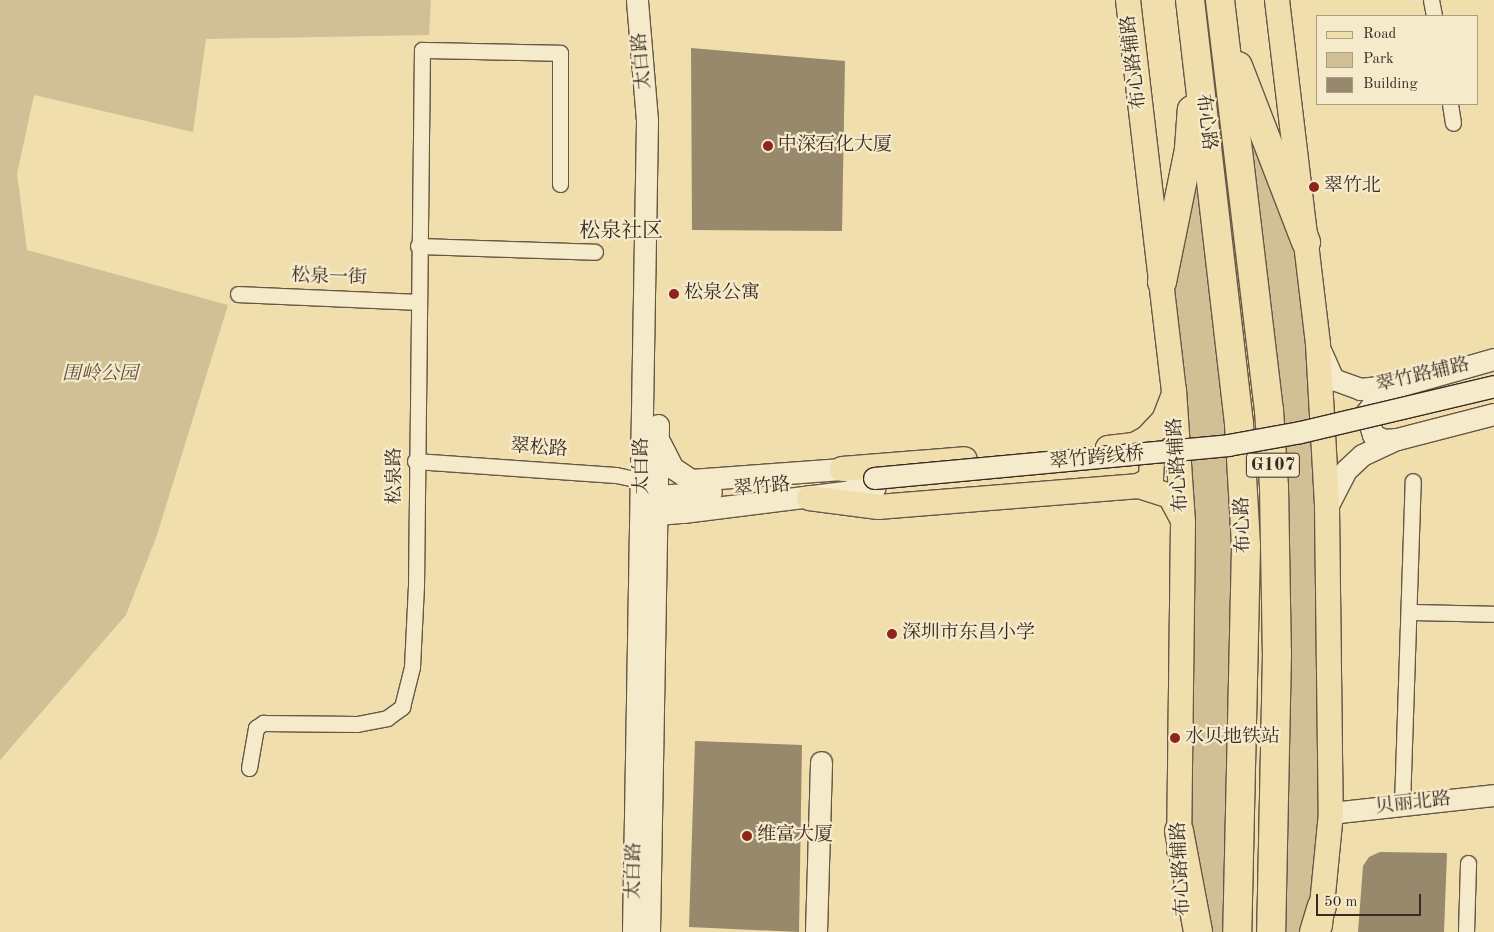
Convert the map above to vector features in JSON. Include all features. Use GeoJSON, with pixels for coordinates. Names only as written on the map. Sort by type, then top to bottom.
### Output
{"type":"FeatureCollection","features":[{"type":"Feature","properties":{"kind":"highway","name":"布心路"},"geometry":{"type":"LineString","coordinates":[[1190,0],[1229,315],[1246,547],[1237,932]]}},
{"type":"Feature","properties":{"kind":"highway","name":"布心路"},"geometry":{"type":"LineString","coordinates":[[1220,0],[1274,487],[1277,652],[1271,932]]}},
{"type":"Feature","properties":{"kind":"highway"},"geometry":{"type":"LineString","coordinates":[[1224,28],[1306,242]]}},
{"type":"Feature","properties":{"kind":"highway"},"geometry":{"type":"LineString","coordinates":[[1162,282],[1189,149],[1196,49]]}},
{"type":"Feature","properties":{"kind":"highway"},"geometry":{"type":"LineString","coordinates":[[1178,831],[1198,932]]}},
{"type":"Feature","properties":{"kind":"highway"},"geometry":{"type":"LineString","coordinates":[[1314,932],[1320,919]]}},
{"type":"Feature","properties":{"kind":"main road","name":"太白路"},"geometry":{"type":"LineString","coordinates":[[637,0],[648,120],[652,496],[649,932]]}},
{"type":"Feature","properties":{"kind":"main road","name":"太白路"},"geometry":{"type":"LineString","coordinates":[[633,932],[652,496],[658,433],[660,102],[652,0]]}},
{"type":"Feature","properties":{"kind":"main road","name":"布心路辅路"},"geometry":{"type":"LineString","coordinates":[[1128,0],[1174,390],[1184,523],[1178,831],[1186,932]]}},
{"type":"Feature","properties":{"kind":"main road"},"geometry":{"type":"LineString","coordinates":[[1277,0],[1318,344],[1328,507],[1331,813],[1320,919]]}},
{"type":"Feature","properties":{"kind":"main road","name":"翠竹路辅路"},"geometry":{"type":"LineString","coordinates":[[1318,344],[1333,379],[1348,388],[1406,384],[1494,359]]}},
{"type":"Feature","properties":{"kind":"main road"},"geometry":{"type":"LineString","coordinates":[[1398,439],[1384,440],[1373,434],[1366,413],[1375,401],[1406,384]]}},
{"type":"Feature","properties":{"kind":"main road","name":"翠竹跨线桥"},"geometry":{"type":"LineString","coordinates":[[874,483],[1228,445],[1349,422],[1494,386]]}},
{"type":"Feature","properties":{"kind":"main road"},"geometry":{"type":"LineString","coordinates":[[1127,447],[1141,442],[1159,427],[1172,406],[1174,390]]}},
{"type":"Feature","properties":{"kind":"main road","name":"翠竹跨线桥"},"geometry":{"type":"LineString","coordinates":[[874,483],[1145,466],[1234,454],[1381,426],[1494,395]]}},
{"type":"Feature","properties":{"kind":"main road"},"geometry":{"type":"LineString","coordinates":[[1328,507],[1349,466],[1362,455],[1398,439],[1494,414]]}},
{"type":"Feature","properties":{"kind":"main road","name":"翠竹路"},"geometry":{"type":"LineString","coordinates":[[658,433],[666,458],[691,480],[842,469],[874,483]]}},
{"type":"Feature","properties":{"kind":"main road"},"geometry":{"type":"LineString","coordinates":[[842,469],[1127,447],[1143,449],[1152,460],[1151,478],[1139,486]]}},
{"type":"Feature","properties":{"kind":"main road","name":"翠竹路"},"geometry":{"type":"LineString","coordinates":[[652,496],[874,483]]}},
{"type":"Feature","properties":{"kind":"main road","name":"翠竹路"},"geometry":{"type":"LineString","coordinates":[[652,496],[809,498],[874,483]]}},
{"type":"Feature","properties":{"kind":"main road"},"geometry":{"type":"LineString","coordinates":[[809,498],[878,506],[1139,486],[1170,496],[1184,523]]}},
{"type":"Feature","properties":{"kind":"main road"},"geometry":{"type":"LineString","coordinates":[[816,932],[821,762]]}},
{"type":"Feature","properties":{"kind":"main road","name":"贝丽北路"},"geometry":{"type":"LineString","coordinates":[[1331,813],[1494,795]]}},
{"type":"Feature","properties":{"kind":"street"},"geometry":{"type":"LineString","coordinates":[[1431,0],[1434,15]]}},
{"type":"Feature","properties":{"kind":"street","name":"松泉路"},"geometry":{"type":"LineString","coordinates":[[249,768],[256,728],[263,723],[358,724],[387,718],[402,707],[412,667],[416,586],[415,461],[422,50],[560,53],[560,184]]}},
{"type":"Feature","properties":{"kind":"street"},"geometry":{"type":"LineString","coordinates":[[1450,105],[1453,123]]}},
{"type":"Feature","properties":{"kind":"street"},"geometry":{"type":"LineString","coordinates":[[418,246],[596,252]]}},
{"type":"Feature","properties":{"kind":"street","name":"松泉一街"},"geometry":{"type":"LineString","coordinates":[[238,294],[418,302]]}},
{"type":"Feature","properties":{"kind":"street","name":"翠松路"},"geometry":{"type":"LineString","coordinates":[[415,461],[652,496]]}},
{"type":"Feature","properties":{"kind":"street"},"geometry":{"type":"LineString","coordinates":[[1402,805],[1413,481]]}},
{"type":"Feature","properties":{"kind":"street"},"geometry":{"type":"LineString","coordinates":[[1409,612],[1494,614]]}},
{"type":"Feature","properties":{"kind":"street"},"geometry":{"type":"LineString","coordinates":[[1466,932],[1468,863]]}},
{"type":"Feature","properties":{"kind":"green space","name":"围岭公园"},"geometry":{"type":"Polygon","coordinates":[[[0,0],[431,0],[429,35],[206,39],[193,132],[34,95],[17,174],[27,250],[228,305],[157,535],[126,615],[0,760],[0,0]]]}},
{"type":"Feature","properties":{"kind":"green space"},"geometry":{"type":"Polygon","coordinates":[[[1245,104],[1303,249],[1320,481],[1319,829],[1305,932],[1282,932],[1245,104]]]}},
{"type":"Feature","properties":{"kind":"green space"},"geometry":{"type":"Polygon","coordinates":[[[1197,165],[1230,473],[1233,616],[1225,932],[1205,932],[1187,830],[1194,504],[1174,297],[1197,165]]]}},
{"type":"Feature","properties":{"kind":"building","name":"中深石化大厦"},"geometry":{"type":"Polygon","coordinates":[[[691,48],[845,61],[842,231],[692,230],[691,48]]]}},
{"type":"Feature","properties":{"kind":"building","name":"维富大厦"},"geometry":{"type":"Polygon","coordinates":[[[695,741],[802,745],[799,932],[689,927],[695,741]]]}},
{"type":"Feature","properties":{"kind":"building"},"geometry":{"type":"Polygon","coordinates":[[[1380,852],[1447,853],[1444,932],[1358,932],[1363,866],[1369,857],[1380,852]]]}},
{"type":"Feature","properties":{"kind":"place","name":"中深石化大厦"},"geometry":{"type":"Point","coordinates":[768,146]}},
{"type":"Feature","properties":{"kind":"place","name":"翠竹北"},"geometry":{"type":"Point","coordinates":[1314,187]}},
{"type":"Feature","properties":{"kind":"place","name":"松泉公寓"},"geometry":{"type":"Point","coordinates":[674,294]}},
{"type":"Feature","properties":{"kind":"place","name":"深圳市东昌小学"},"geometry":{"type":"Point","coordinates":[892,634]}},
{"type":"Feature","properties":{"kind":"place","name":"水贝地铁站"},"geometry":{"type":"Point","coordinates":[1175,738]}},
{"type":"Feature","properties":{"kind":"place","name":"维富大厦"},"geometry":{"type":"Point","coordinates":[747,836]}},
{"type":"Feature","properties":{"kind":"district","name":"松泉社区"},"geometry":{"type":"Point","coordinates":[621,232]}}]}
